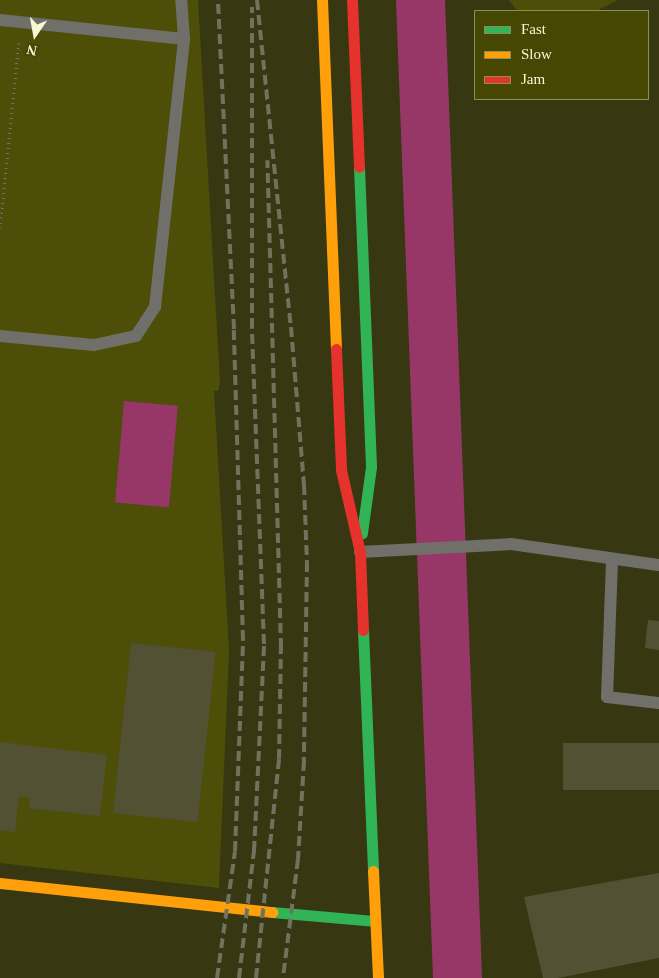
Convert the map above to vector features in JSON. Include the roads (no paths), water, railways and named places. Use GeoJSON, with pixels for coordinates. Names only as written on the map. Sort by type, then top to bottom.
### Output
{"type":"FeatureCollection","features":[{"type":"Feature","properties":{"kind":"street"},"geometry":{"type":"LineString","coordinates":[[322,0],[341,470],[360,552]]}},
{"type":"Feature","properties":{"kind":"street"},"geometry":{"type":"LineString","coordinates":[[352,0],[371,467],[360,552],[374,921],[378,978]]}},
{"type":"Feature","properties":{"kind":"street"},"geometry":{"type":"LineString","coordinates":[[0,883],[344,920],[374,921]]}},
{"type":"Feature","properties":{"kind":"lane"},"geometry":{"type":"LineString","coordinates":[[0,336],[94,345],[136,336],[155,307],[184,38],[181,0]]}},
{"type":"Feature","properties":{"kind":"lane"},"geometry":{"type":"LineString","coordinates":[[0,20],[184,38]]}},
{"type":"Feature","properties":{"kind":"lane"},"geometry":{"type":"LineString","coordinates":[[360,552],[511,544],[612,561],[659,565]]}},
{"type":"Feature","properties":{"kind":"lane"},"geometry":{"type":"LineString","coordinates":[[612,561],[607,697],[659,703]]}},
{"type":"Feature","properties":{"kind":"waterway"},"geometry":{"type":"LineString","coordinates":[[420,0],[457,978]]}},
{"type":"Feature","properties":{"kind":"railway"},"geometry":{"type":"LineString","coordinates":[[217,978],[235,851],[243,640],[234,329],[218,0]]}},
{"type":"Feature","properties":{"kind":"railway"},"geometry":{"type":"LineString","coordinates":[[257,0],[291,327],[304,485],[307,562],[304,761],[298,859],[283,978]]}},
{"type":"Feature","properties":{"kind":"railway"},"geometry":{"type":"LineString","coordinates":[[239,978],[254,851],[264,644],[252,328],[252,7]]}},
{"type":"Feature","properties":{"kind":"railway"},"geometry":{"type":"LineString","coordinates":[[256,978],[279,759],[281,648],[267,160]]}}]}
